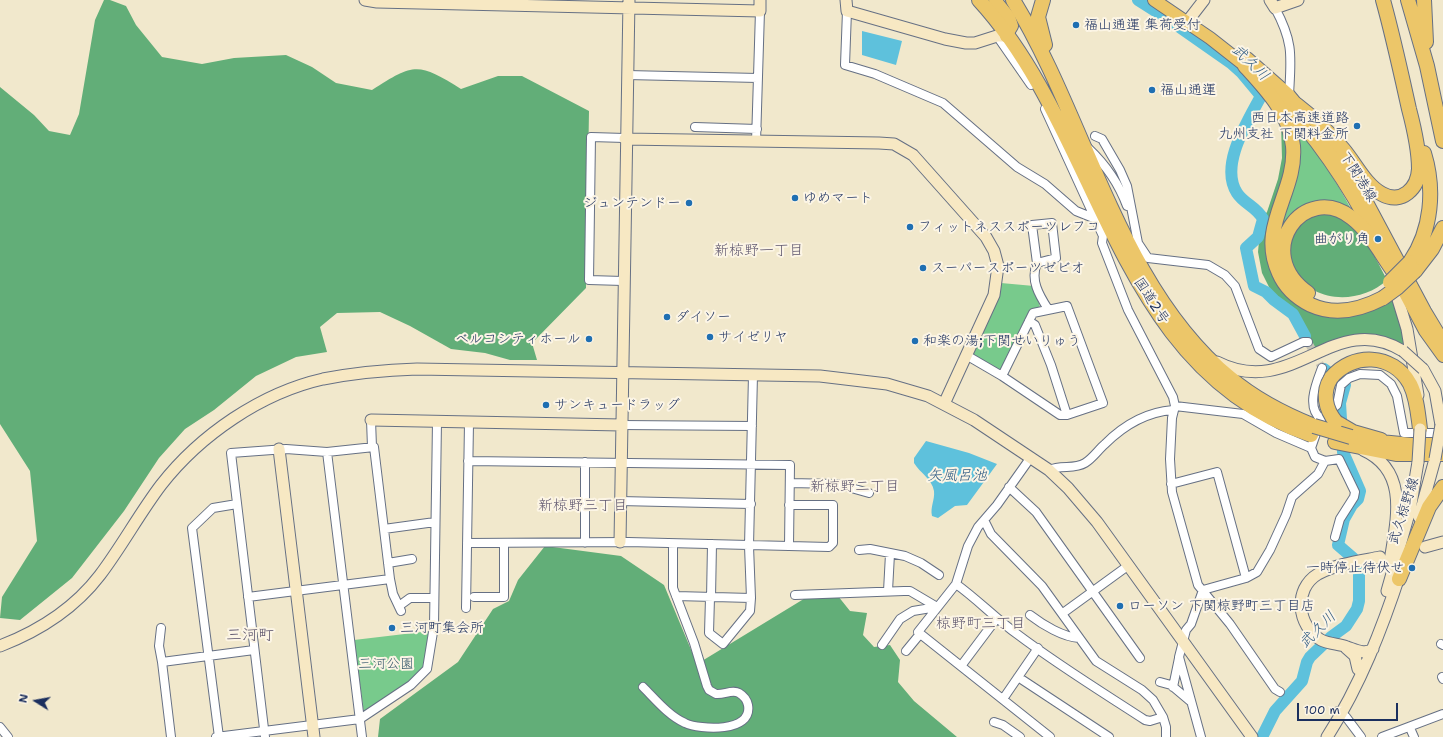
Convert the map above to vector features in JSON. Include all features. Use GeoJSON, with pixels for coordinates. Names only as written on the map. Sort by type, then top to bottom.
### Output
{"type":"FeatureCollection","features":[{"type":"Feature","properties":{"kind":"highway","name":"国道2号"},"geometry":{"type":"LineString","coordinates":[[1013,0],[1090,141],[1116,217],[1143,269],[1172,314],[1197,347],[1219,369],[1254,396],[1314,432]]}},
{"type":"Feature","properties":{"kind":"highway"},"geometry":{"type":"LineString","coordinates":[[1044,0],[1040,9],[1039,25],[1051,69]]}},
{"type":"Feature","properties":{"kind":"highway"},"geometry":{"type":"LineString","coordinates":[[1293,100],[1326,130],[1371,186],[1386,196],[1403,196],[1411,190],[1417,180],[1418,161],[1413,124],[1384,0]]}},
{"type":"Feature","properties":{"kind":"highway"},"geometry":{"type":"LineString","coordinates":[[1393,0],[1402,76]]}},
{"type":"Feature","properties":{"kind":"highway"},"geometry":{"type":"LineString","coordinates":[[1408,0],[1427,66],[1441,124],[1443,141]]}},
{"type":"Feature","properties":{"kind":"highway"},"geometry":{"type":"LineString","coordinates":[[1424,0],[1427,66]]}},
{"type":"Feature","properties":{"kind":"highway","name":"国道2号"},"geometry":{"type":"LineString","coordinates":[[986,4],[1002,36],[1031,72],[1059,121],[1096,201],[1133,274],[1172,334],[1202,367],[1240,398],[1271,417],[1314,432],[1351,440],[1396,454],[1439,457]]}},
{"type":"Feature","properties":{"kind":"highway"},"geometry":{"type":"LineString","coordinates":[[1246,66],[1267,89],[1275,102],[1289,128],[1293,145],[1291,170],[1276,219],[1272,239],[1273,258],[1280,276],[1297,296],[1311,305],[1326,310],[1352,310],[1366,306],[1382,294]]}},
{"type":"Feature","properties":{"kind":"highway"},"geometry":{"type":"LineString","coordinates":[[1394,272],[1368,235],[1353,219],[1338,211],[1324,208],[1310,211],[1293,222],[1286,233],[1282,249],[1286,266],[1296,283],[1312,295],[1321,299],[1351,302],[1398,288],[1412,267],[1423,236],[1430,198],[1426,160],[1413,124]]}},
{"type":"Feature","properties":{"kind":"highway"},"geometry":{"type":"LineString","coordinates":[[1412,267],[1432,249],[1443,228]]}},
{"type":"Feature","properties":{"kind":"highway"},"geometry":{"type":"LineString","coordinates":[[1351,440],[1332,417],[1327,406],[1326,394],[1335,377],[1352,361],[1366,359],[1384,362],[1397,369],[1409,382],[1420,429]]}},
{"type":"Feature","properties":{"kind":"highway","name":"国道2号"},"geometry":{"type":"LineString","coordinates":[[1351,440],[1394,444],[1443,445]]}},
{"type":"Feature","properties":{"kind":"highway"},"geometry":{"type":"LineString","coordinates":[[1399,578],[1431,503],[1443,487]]}},
{"type":"Feature","properties":{"kind":"main road","name":"下関港線"},"geometry":{"type":"LineString","coordinates":[[1154,0],[1233,46],[1293,100],[1334,149],[1360,189],[1425,311],[1443,341]]}},
{"type":"Feature","properties":{"kind":"main road","name":"下関港線"},"geometry":{"type":"LineString","coordinates":[[1166,0],[1210,38],[1246,66],[1272,91],[1312,136],[1340,175],[1364,214],[1425,331],[1443,356]]}},
{"type":"Feature","properties":{"kind":"street"},"geometry":{"type":"LineString","coordinates":[[365,0],[377,2],[495,2],[760,6],[756,142]]}},
{"type":"Feature","properties":{"kind":"street"},"geometry":{"type":"LineString","coordinates":[[1189,19],[1204,0]]}},
{"type":"Feature","properties":{"kind":"street"},"geometry":{"type":"LineString","coordinates":[[1293,100],[1289,39],[1273,4],[1298,0]]}},
{"type":"Feature","properties":{"kind":"street"},"geometry":{"type":"LineString","coordinates":[[620,542],[621,372],[629,4]]}},
{"type":"Feature","properties":{"kind":"street"},"geometry":{"type":"LineString","coordinates":[[1096,219],[1076,211],[1045,184],[1017,167],[992,147],[949,107],[931,97],[875,74],[845,65],[846,5],[955,41],[975,43],[1002,36],[1043,106],[1066,150],[1104,236],[1102,243],[1128,310],[1170,390],[1174,408],[1170,459],[1171,484],[1198,585],[1230,624],[1274,688],[1280,692]]}},
{"type":"Feature","properties":{"kind":"street"},"geometry":{"type":"LineString","coordinates":[[627,75],[758,78]]}},
{"type":"Feature","properties":{"kind":"street"},"geometry":{"type":"LineString","coordinates":[[695,127],[757,129]]}},
{"type":"Feature","properties":{"kind":"street"},"geometry":{"type":"LineString","coordinates":[[623,281],[589,280],[591,137],[756,142],[886,143],[898,146],[913,155],[984,233],[991,243],[996,259],[998,276],[994,295],[944,404]]}},
{"type":"Feature","properties":{"kind":"street"},"geometry":{"type":"LineString","coordinates":[[1132,219],[1122,192],[1099,158],[1090,141],[1102,140],[1120,170],[1127,186],[1132,219],[1138,243],[1148,258],[1208,265],[1228,278],[1235,286],[1259,349],[1271,357],[1303,342],[1308,342]]}},
{"type":"Feature","properties":{"kind":"street","name":"武久椋野線"},"geometry":{"type":"LineString","coordinates":[[1321,737],[1340,712],[1358,669],[1369,651],[1410,510],[1418,462],[1420,429],[1416,373],[1407,329],[1395,286],[1377,248],[1364,214]]}},
{"type":"Feature","properties":{"kind":"street"},"geometry":{"type":"LineString","coordinates":[[1037,263],[1056,258],[1052,223],[1032,224],[1037,263],[1034,279],[1040,297],[1048,309]]}},
{"type":"Feature","properties":{"kind":"street"},"geometry":{"type":"LineString","coordinates":[[966,355],[1002,376],[1060,415],[1067,415],[1103,403],[1067,306],[1033,313],[1002,376]]}},
{"type":"Feature","properties":{"kind":"street"},"geometry":{"type":"LineString","coordinates":[[1029,321],[1035,325],[1051,365],[1067,415]]}},
{"type":"Feature","properties":{"kind":"street","name":"武久椋野線"},"geometry":{"type":"LineString","coordinates":[[1197,347],[1209,357],[1224,366],[1251,372],[1280,369],[1330,347],[1352,340],[1363,339],[1383,341],[1403,351],[1423,369],[1435,391],[1441,414],[1442,430],[1439,457],[1399,578],[1369,651],[1327,737]]}},
{"type":"Feature","properties":{"kind":"street"},"geometry":{"type":"LineString","coordinates":[[0,646],[38,629],[75,602],[99,576],[152,497],[171,472],[216,432],[233,420],[270,399],[322,380],[376,371],[417,369],[820,376],[864,380],[907,389],[944,404],[974,420],[1049,470],[1068,488],[1093,517],[1252,737]]}},
{"type":"Feature","properties":{"kind":"street"},"geometry":{"type":"LineString","coordinates":[[1335,537],[1340,519],[1356,492],[1339,459],[1325,461],[1315,457],[1314,432],[1316,415],[1313,399],[1316,382],[1335,377],[1360,374],[1380,375],[1391,384],[1398,396],[1404,433],[1442,430]]}},
{"type":"Feature","properties":{"kind":"street"},"geometry":{"type":"LineString","coordinates":[[712,544],[709,634],[723,644],[750,612],[749,546],[753,375]]}},
{"type":"Feature","properties":{"kind":"street"},"geometry":{"type":"LineString","coordinates":[[1049,470],[1057,466],[1074,466],[1084,464],[1119,431],[1142,417],[1174,408],[1244,414],[1276,433],[1314,432],[1336,405],[1335,377]]}},
{"type":"Feature","properties":{"kind":"street"},"geometry":{"type":"LineString","coordinates":[[434,598],[410,598],[400,608],[393,594],[374,447],[372,447],[371,420],[469,423],[752,426]]}},
{"type":"Feature","properties":{"kind":"street"},"geometry":{"type":"LineString","coordinates":[[237,504],[213,508],[192,528],[218,737],[265,734],[312,725],[360,719],[411,685],[427,669],[434,626],[437,421]]}},
{"type":"Feature","properties":{"kind":"street"},"geometry":{"type":"LineString","coordinates":[[466,608],[469,423]]}},
{"type":"Feature","properties":{"kind":"street"},"geometry":{"type":"LineString","coordinates":[[1351,440],[1385,465],[1390,473],[1396,489],[1397,506],[1385,597]]}},
{"type":"Feature","properties":{"kind":"street"},"geometry":{"type":"LineString","coordinates":[[265,734],[231,453],[279,449],[327,452],[372,447]]}},
{"type":"Feature","properties":{"kind":"street"},"geometry":{"type":"LineString","coordinates":[[279,449],[314,737]]}},
{"type":"Feature","properties":{"kind":"street"},"geometry":{"type":"LineString","coordinates":[[327,452],[362,737]]}},
{"type":"Feature","properties":{"kind":"street"},"geometry":{"type":"LineString","coordinates":[[906,651],[920,634],[918,632],[956,584],[973,535],[1031,458]]}},
{"type":"Feature","properties":{"kind":"street"},"geometry":{"type":"LineString","coordinates":[[468,461],[790,465],[789,546]]}},
{"type":"Feature","properties":{"kind":"street"},"geometry":{"type":"LineString","coordinates":[[1203,590],[1246,578],[1257,572],[1267,555],[1286,515],[1292,497],[1318,474],[1325,461]]}},
{"type":"Feature","properties":{"kind":"street"},"geometry":{"type":"LineString","coordinates":[[584,543],[586,462]]}},
{"type":"Feature","properties":{"kind":"street"},"geometry":{"type":"LineString","coordinates":[[1171,484],[1217,472],[1246,578]]}},
{"type":"Feature","properties":{"kind":"street"},"geometry":{"type":"LineString","coordinates":[[790,483],[838,484],[869,493]]}},
{"type":"Feature","properties":{"kind":"street"},"geometry":{"type":"LineString","coordinates":[[1009,487],[1036,512],[1140,658]]}},
{"type":"Feature","properties":{"kind":"street"},"geometry":{"type":"LineString","coordinates":[[620,501],[751,504]]}},
{"type":"Feature","properties":{"kind":"street"},"geometry":{"type":"LineString","coordinates":[[467,543],[620,542],[829,547],[833,543],[833,505],[790,505]]}},
{"type":"Feature","properties":{"kind":"street"},"geometry":{"type":"LineString","coordinates":[[984,520],[991,534],[1028,569],[1063,613],[1096,661],[1147,694],[1153,700],[1163,717],[1166,727],[1166,737]]}},
{"type":"Feature","properties":{"kind":"street"},"geometry":{"type":"LineString","coordinates":[[384,529],[435,522]]}},
{"type":"Feature","properties":{"kind":"street"},"geometry":{"type":"LineString","coordinates":[[1425,547],[1443,542]]}},
{"type":"Feature","properties":{"kind":"street"},"geometry":{"type":"LineString","coordinates":[[474,597],[504,597],[504,543]]}},
{"type":"Feature","properties":{"kind":"street"},"geometry":{"type":"LineString","coordinates":[[643,687],[673,716],[680,721],[693,726],[719,728],[737,723],[747,714],[747,701],[740,694],[734,692],[716,694],[709,690],[673,588],[674,544]]}},
{"type":"Feature","properties":{"kind":"street"},"geometry":{"type":"LineString","coordinates":[[859,550],[870,549],[915,560],[939,575]]}},
{"type":"Feature","properties":{"kind":"street"},"geometry":{"type":"LineString","coordinates":[[888,591],[890,554]]}},
{"type":"Feature","properties":{"kind":"street"},"geometry":{"type":"LineString","coordinates":[[1369,651],[1342,646],[1326,641],[1312,633],[1303,619],[1301,611],[1302,595],[1310,580],[1317,575],[1350,563],[1380,557]]}},
{"type":"Feature","properties":{"kind":"street"},"geometry":{"type":"LineString","coordinates":[[388,563],[412,559]]}},
{"type":"Feature","properties":{"kind":"street"},"geometry":{"type":"LineString","coordinates":[[1063,613],[1129,565]]}},
{"type":"Feature","properties":{"kind":"street"},"geometry":{"type":"LineString","coordinates":[[248,597],[390,579]]}},
{"type":"Feature","properties":{"kind":"street"},"geometry":{"type":"LineString","coordinates":[[956,584],[979,601],[983,607],[997,618],[1038,648],[1145,720],[1150,721],[1163,717]]}},
{"type":"Feature","properties":{"kind":"street"},"geometry":{"type":"LineString","coordinates":[[1173,687],[1186,630],[1191,624],[1197,610],[1203,590]]}},
{"type":"Feature","properties":{"kind":"street"},"geometry":{"type":"LineString","coordinates":[[795,595],[888,591],[910,592],[937,607]]}},
{"type":"Feature","properties":{"kind":"street"},"geometry":{"type":"LineString","coordinates":[[676,596],[750,598]]}},
{"type":"Feature","properties":{"kind":"street"},"geometry":{"type":"LineString","coordinates":[[882,645],[900,619],[913,611],[937,607]]}},
{"type":"Feature","properties":{"kind":"street"},"geometry":{"type":"LineString","coordinates":[[1030,615],[1040,623],[1072,637],[1079,638]]}},
{"type":"Feature","properties":{"kind":"street"},"geometry":{"type":"LineString","coordinates":[[961,666],[997,618]]}},
{"type":"Feature","properties":{"kind":"street"},"geometry":{"type":"LineString","coordinates":[[161,628],[159,646],[171,737]]}},
{"type":"Feature","properties":{"kind":"street"},"geometry":{"type":"LineString","coordinates":[[920,634],[1050,737]]}},
{"type":"Feature","properties":{"kind":"street"},"geometry":{"type":"LineString","coordinates":[[1342,646],[1355,656],[1358,669]]}},
{"type":"Feature","properties":{"kind":"street"},"geometry":{"type":"LineString","coordinates":[[1003,699],[1038,648]]}},
{"type":"Feature","properties":{"kind":"street"},"geometry":{"type":"LineString","coordinates":[[162,662],[254,650]]}},
{"type":"Feature","properties":{"kind":"street"},"geometry":{"type":"LineString","coordinates":[[1179,657],[1201,737]]}},
{"type":"Feature","properties":{"kind":"street"},"geometry":{"type":"LineString","coordinates":[[1018,676],[1109,737]]}},
{"type":"Feature","properties":{"kind":"street"},"geometry":{"type":"LineString","coordinates":[[1160,682],[1173,687],[1190,701]]}},
{"type":"Feature","properties":{"kind":"street"},"geometry":{"type":"LineString","coordinates":[[1340,712],[1361,737]]}},
{"type":"Feature","properties":{"kind":"street"},"geometry":{"type":"LineString","coordinates":[[1382,737],[1410,728],[1443,714]]}},
{"type":"Feature","properties":{"kind":"street"},"geometry":{"type":"LineString","coordinates":[[994,722],[1020,737]]}},
{"type":"Feature","properties":{"kind":"street"},"geometry":{"type":"LineString","coordinates":[[0,727],[8,737]]}},
{"type":"Feature","properties":{"kind":"street"},"geometry":{"type":"LineString","coordinates":[[1410,728],[1414,737]]}},
{"type":"Feature","properties":{"kind":"green space"},"geometry":{"type":"Polygon","coordinates":[[[104,0],[110,0],[126,6],[136,25],[162,57],[202,64],[234,58],[286,55],[312,67],[336,83],[372,90],[398,75],[416,69],[425,70],[435,74],[461,89],[498,76],[522,76],[589,111],[586,288],[532,343],[537,360],[510,360],[485,353],[451,349],[410,326],[380,312],[337,313],[320,327],[327,352],[296,357],[256,376],[214,410],[185,429],[159,458],[124,511],[72,578],[20,620],[0,618],[2,597],[37,541],[30,471],[0,424],[0,87],[34,115],[49,131],[70,135],[79,114],[95,20],[104,0]]]}},
{"type":"Feature","properties":{"kind":"green space"},"geometry":{"type":"Polygon","coordinates":[[[1289,119],[1324,164],[1353,213],[1295,213],[1281,229],[1289,119]]]}},
{"type":"Feature","properties":{"kind":"green space"},"geometry":{"type":"Polygon","coordinates":[[[1281,123],[1285,135],[1288,160],[1268,225],[1265,240],[1266,255],[1272,273],[1320,313],[1395,296],[1406,349],[1380,340],[1360,336],[1341,339],[1314,349],[1298,317],[1279,302],[1271,291],[1262,273],[1258,252],[1259,241],[1256,237],[1262,218],[1267,212],[1278,179],[1282,158],[1281,123]]]}},
{"type":"Feature","properties":{"kind":"green space"},"geometry":{"type":"Polygon","coordinates":[[[1326,213],[1347,223],[1356,231],[1370,248],[1387,280],[1376,288],[1363,294],[1350,297],[1337,297],[1324,294],[1312,289],[1302,281],[1288,256],[1288,248],[1292,230],[1312,215],[1326,213]]]}},
{"type":"Feature","properties":{"kind":"green space"},"geometry":{"type":"Polygon","coordinates":[[[1001,283],[1034,286],[1040,307],[1030,312],[1002,368],[998,370],[974,357],[973,350],[1001,283]]]}},
{"type":"Feature","properties":{"kind":"green space"},"geometry":{"type":"Polygon","coordinates":[[[545,546],[621,556],[664,585],[697,664],[807,597],[838,596],[850,611],[867,613],[863,635],[874,647],[890,645],[900,660],[898,682],[914,701],[957,737],[378,737],[380,719],[458,662],[493,609],[509,601],[518,580],[545,546]]]}},
{"type":"Feature","properties":{"kind":"green space","name":"三河公園"},"geometry":{"type":"Polygon","coordinates":[[[430,631],[424,667],[419,675],[364,714],[354,640],[430,631]]]}},
{"type":"Feature","properties":{"kind":"water"},"geometry":{"type":"Polygon","coordinates":[[[862,31],[902,41],[896,65],[862,55],[862,31]]]}},
{"type":"Feature","properties":{"kind":"water","name":"矢風呂池"},"geometry":{"type":"Polygon","coordinates":[[[926,441],[969,453],[997,464],[967,505],[955,506],[938,518],[932,516],[934,494],[933,487],[914,463],[914,458],[926,441]]]}},
{"type":"Feature","properties":{"kind":"waterway","name":"武久川"},"geometry":{"type":"LineString","coordinates":[[1138,0],[1231,63],[1241,72],[1261,96],[1237,143],[1231,170],[1232,182],[1240,197],[1257,211],[1263,219],[1258,237],[1246,248],[1254,286],[1266,292],[1293,314],[1305,336]]}},
{"type":"Feature","properties":{"kind":"waterway","name":"武久川"},"geometry":{"type":"LineString","coordinates":[[1262,737],[1275,711],[1302,681],[1307,662],[1310,657],[1331,637],[1346,626],[1357,609],[1359,601],[1359,568],[1353,558],[1338,545],[1344,519],[1352,505],[1358,499],[1360,491],[1343,452],[1340,403],[1345,385],[1324,369]]}},
{"type":"Feature","properties":{"kind":"tunnel"},"geometry":{"type":"LineString","coordinates":[[1308,342],[1322,368]]}},
{"type":"Feature","properties":{"kind":"place","name":"福山通運 集荷受付"},"geometry":{"type":"Point","coordinates":[1076,25]}},
{"type":"Feature","properties":{"kind":"place","name":"福山通運"},"geometry":{"type":"Point","coordinates":[1152,90]}},
{"type":"Feature","properties":{"kind":"place","name":"西日本高速道路 九州支社 下関料金所"},"geometry":{"type":"Point","coordinates":[1357,126]}},
{"type":"Feature","properties":{"kind":"place","name":"ゆめマート"},"geometry":{"type":"Point","coordinates":[795,198]}},
{"type":"Feature","properties":{"kind":"place","name":"ジュンテンドー"},"geometry":{"type":"Point","coordinates":[689,203]}},
{"type":"Feature","properties":{"kind":"place","name":"フィットネススポーツレフコ"},"geometry":{"type":"Point","coordinates":[910,227]}},
{"type":"Feature","properties":{"kind":"place","name":"曲がり角"},"geometry":{"type":"Point","coordinates":[1378,239]}},
{"type":"Feature","properties":{"kind":"place","name":"スーパースポーツゼビオ"},"geometry":{"type":"Point","coordinates":[923,268]}},
{"type":"Feature","properties":{"kind":"place","name":"ダイソー"},"geometry":{"type":"Point","coordinates":[667,317]}},
{"type":"Feature","properties":{"kind":"place","name":"サイゼリヤ"},"geometry":{"type":"Point","coordinates":[710,337]}},
{"type":"Feature","properties":{"kind":"place","name":"ベルコシティホール"},"geometry":{"type":"Point","coordinates":[589,339]}},
{"type":"Feature","properties":{"kind":"place","name":"和楽の湯;下関せいりゅう"},"geometry":{"type":"Point","coordinates":[915,341]}},
{"type":"Feature","properties":{"kind":"place","name":"サンキュードラッグ"},"geometry":{"type":"Point","coordinates":[546,405]}},
{"type":"Feature","properties":{"kind":"place","name":"一時停止待伏せ"},"geometry":{"type":"Point","coordinates":[1412,568]}},
{"type":"Feature","properties":{"kind":"place","name":"ローソン 下関椋野町三丁目店"},"geometry":{"type":"Point","coordinates":[1120,606]}},
{"type":"Feature","properties":{"kind":"place","name":"三河町集会所"},"geometry":{"type":"Point","coordinates":[392,628]}},
{"type":"Feature","properties":{"kind":"district","name":"新椋野一丁目"},"geometry":{"type":"Point","coordinates":[759,251]}},
{"type":"Feature","properties":{"kind":"district","name":"新椋野二丁目"},"geometry":{"type":"Point","coordinates":[855,487]}},
{"type":"Feature","properties":{"kind":"district","name":"新椋野三丁目"},"geometry":{"type":"Point","coordinates":[583,506]}},
{"type":"Feature","properties":{"kind":"district","name":"椋野町三丁目"},"geometry":{"type":"Point","coordinates":[981,624]}},
{"type":"Feature","properties":{"kind":"district","name":"三河町"},"geometry":{"type":"Point","coordinates":[250,636]}}]}
